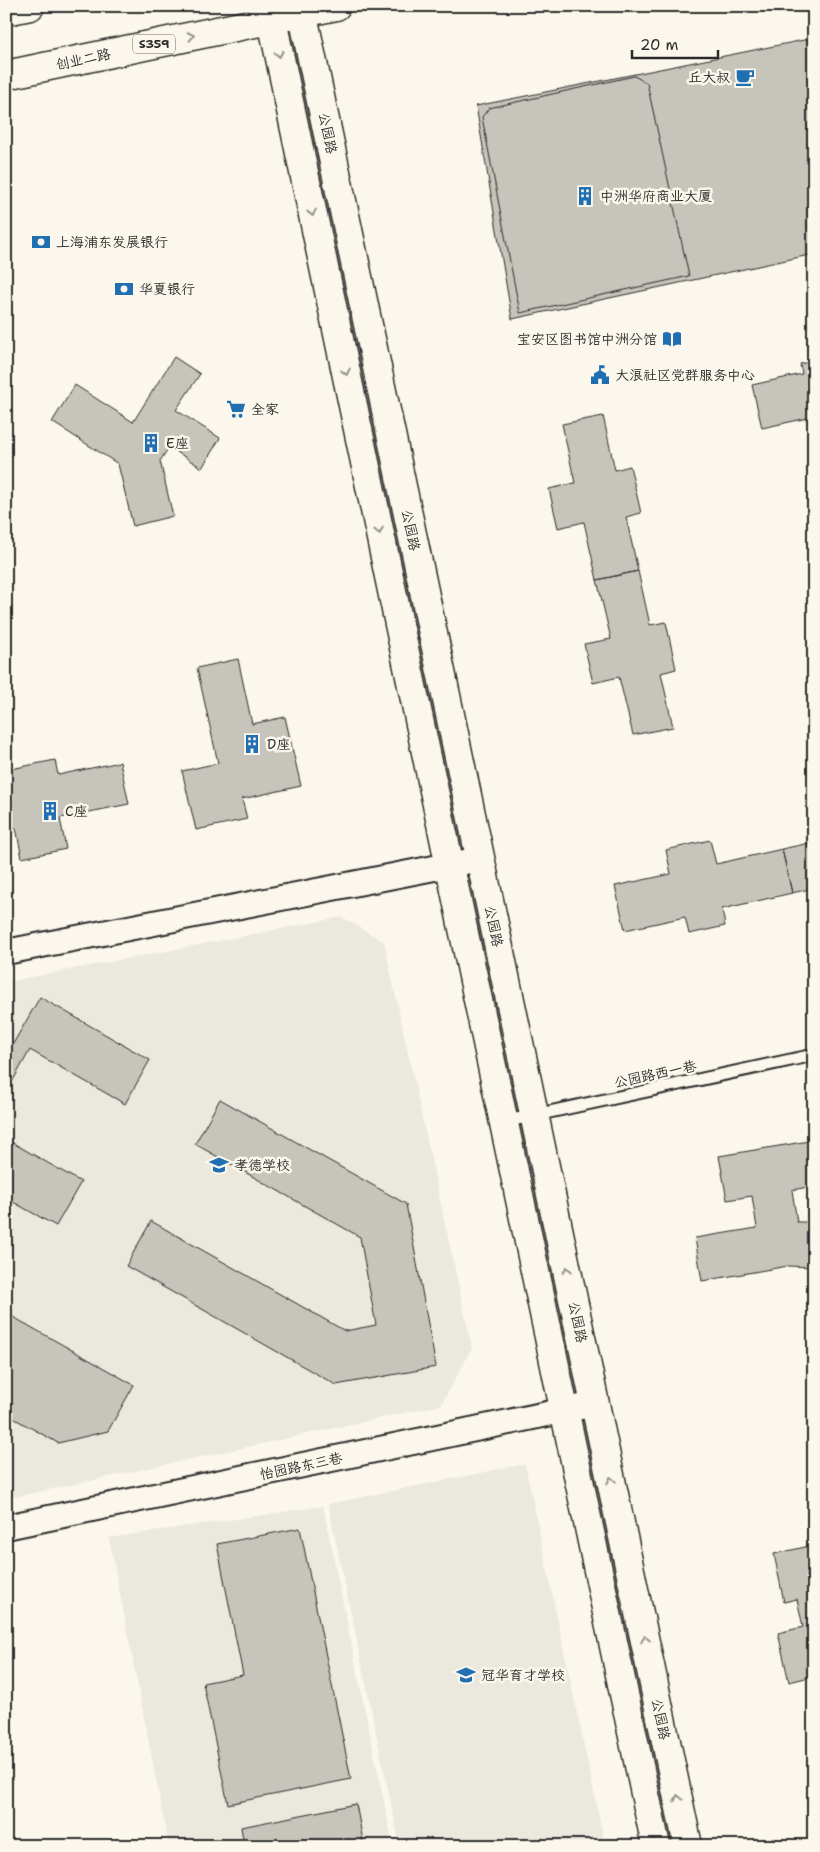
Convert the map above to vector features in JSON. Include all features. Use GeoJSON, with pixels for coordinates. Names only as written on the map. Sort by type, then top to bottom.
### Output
{"type":"FeatureCollection","features":[{"type":"Feature","properties":{"kind":"main road"},"geometry":{"type":"LineString","coordinates":[[6,11],[30,6]]}},
{"type":"Feature","properties":{"kind":"main road","name":"创业二路"},"geometry":{"type":"LineString","coordinates":[[6,75],[271,13],[336,6]]}},
{"type":"Feature","properties":{"kind":"main road","name":"公园路"},"geometry":{"type":"LineString","coordinates":[[302,10],[688,1846]]}},
{"type":"Feature","properties":{"kind":"main road"},"geometry":{"type":"LineString","coordinates":[[271,13],[656,1846]]}},
{"type":"Feature","properties":{"kind":"street"},"geometry":{"type":"LineString","coordinates":[[6,952],[480,859]]}},
{"type":"Feature","properties":{"kind":"street","name":"怡园路东三巷"},"geometry":{"type":"LineString","coordinates":[[6,1528],[595,1404]]}},
{"type":"Feature","properties":{"kind":"lane","name":"公园路西一巷"},"geometry":{"type":"LineString","coordinates":[[503,1122],[814,1055]]}},
{"type":"Feature","properties":{"kind":"shaded area","name":"孝德学校"},"geometry":{"type":"Polygon","coordinates":[[[342,917],[384,942],[472,1348],[441,1405],[6,1499],[6,982],[342,917]]]}},
{"type":"Feature","properties":{"kind":"shaded area","name":"冠华育才学校"},"geometry":{"type":"Polygon","coordinates":[[[525,1464],[605,1846],[400,1846],[328,1504],[525,1464]]]}},
{"type":"Feature","properties":{"kind":"shaded area"},"geometry":{"type":"Polygon","coordinates":[[[323,1506],[393,1846],[169,1846],[109,1538],[323,1506]]]}},
{"type":"Feature","properties":{"kind":"building"},"geometry":{"type":"Polygon","coordinates":[[[814,38],[814,254],[512,319],[476,106],[814,38]]]}},
{"type":"Feature","properties":{"kind":"building","name":"中洲华府商业大厦"},"geometry":{"type":"Polygon","coordinates":[[[634,76],[647,83],[689,276],[520,313],[482,117],[489,108],[634,76]]]}},
{"type":"Feature","properties":{"kind":"building","name":"E座"},"geometry":{"type":"Polygon","coordinates":[[[174,357],[200,374],[176,410],[220,438],[202,468],[169,447],[160,461],[173,516],[133,526],[118,464],[52,422],[75,385],[133,422],[174,357]]]}},
{"type":"Feature","properties":{"kind":"building"},"geometry":{"type":"Polygon","coordinates":[[[814,361],[814,426],[812,417],[762,428],[752,385],[802,374],[800,364],[814,361]]]}},
{"type":"Feature","properties":{"kind":"building"},"geometry":{"type":"Polygon","coordinates":[[[603,416],[615,470],[630,466],[641,513],[626,517],[638,571],[597,580],[584,522],[558,528],[549,489],[575,483],[562,424],[603,416]]]}},
{"type":"Feature","properties":{"kind":"building"},"geometry":{"type":"Polygon","coordinates":[[[638,571],[650,625],[666,622],[676,669],[661,673],[673,727],[633,735],[619,677],[593,683],[584,644],[611,639],[597,580],[638,571]]]}},
{"type":"Feature","properties":{"kind":"building","name":"D座"},"geometry":{"type":"Polygon","coordinates":[[[238,659],[252,724],[285,717],[301,786],[242,799],[247,819],[196,830],[182,771],[218,763],[197,668],[238,659]]]}},
{"type":"Feature","properties":{"kind":"building","name":"C座"},"geometry":{"type":"Polygon","coordinates":[[[55,760],[58,775],[120,762],[129,804],[60,818],[66,849],[22,858],[16,828],[6,830],[6,770],[55,760]]]}},
{"type":"Feature","properties":{"kind":"building"},"geometry":{"type":"Polygon","coordinates":[[[710,840],[716,864],[782,849],[792,893],[722,909],[725,926],[689,934],[685,917],[625,930],[615,886],[671,874],[666,850],[710,840]]]}},
{"type":"Feature","properties":{"kind":"building"},"geometry":{"type":"Polygon","coordinates":[[[814,842],[814,888],[792,893],[782,849],[814,842]]]}},
{"type":"Feature","properties":{"kind":"building"},"geometry":{"type":"Polygon","coordinates":[[[40,997],[150,1060],[125,1104],[30,1050],[6,1093],[6,1056],[40,997]]]}},
{"type":"Feature","properties":{"kind":"building"},"geometry":{"type":"Polygon","coordinates":[[[220,1099],[406,1204],[436,1367],[336,1385],[126,1266],[151,1221],[345,1331],[376,1325],[360,1237],[195,1144],[220,1099]]]}},
{"type":"Feature","properties":{"kind":"building"},"geometry":{"type":"Polygon","coordinates":[[[6,1139],[81,1182],[56,1226],[6,1198],[6,1139]]]}},
{"type":"Feature","properties":{"kind":"building"},"geometry":{"type":"Polygon","coordinates":[[[809,1141],[814,1167],[814,1186],[792,1190],[797,1222],[814,1222],[814,1267],[788,1266],[702,1281],[695,1238],[757,1228],[752,1196],[727,1200],[719,1156],[809,1141]]]}},
{"type":"Feature","properties":{"kind":"building"},"geometry":{"type":"Polygon","coordinates":[[[6,1313],[134,1385],[108,1431],[58,1443],[6,1414],[6,1313]]]}},
{"type":"Feature","properties":{"kind":"building"},"geometry":{"type":"Polygon","coordinates":[[[300,1528],[351,1779],[228,1804],[203,1683],[243,1675],[217,1544],[300,1528]]]}},
{"type":"Feature","properties":{"kind":"building"},"geometry":{"type":"Polygon","coordinates":[[[814,1545],[814,1676],[789,1682],[778,1633],[803,1627],[797,1599],[784,1602],[774,1554],[814,1545]]]}},
{"type":"Feature","properties":{"kind":"building"},"geometry":{"type":"Polygon","coordinates":[[[356,1804],[364,1846],[244,1846],[241,1827],[356,1804]]]}},
{"type":"Feature","properties":{"kind":"place","name":"丘大叔"},"geometry":{"type":"Point","coordinates":[745,77]}},
{"type":"Feature","properties":{"kind":"place","name":"中洲华府商业大厦"},"geometry":{"type":"Point","coordinates":[585,196]}},
{"type":"Feature","properties":{"kind":"place","name":"上海浦东发展银行"},"geometry":{"type":"Point","coordinates":[41,242]}},
{"type":"Feature","properties":{"kind":"place","name":"华夏银行"},"geometry":{"type":"Point","coordinates":[124,289]}},
{"type":"Feature","properties":{"kind":"place","name":"宝安区图书馆中洲分馆"},"geometry":{"type":"Point","coordinates":[672,339]}},
{"type":"Feature","properties":{"kind":"place","name":"大浪社区党群服务中心"},"geometry":{"type":"Point","coordinates":[600,375]}},
{"type":"Feature","properties":{"kind":"place","name":"全家"},"geometry":{"type":"Point","coordinates":[236,409]}},
{"type":"Feature","properties":{"kind":"place","name":"E座"},"geometry":{"type":"Point","coordinates":[151,443]}},
{"type":"Feature","properties":{"kind":"place","name":"D座"},"geometry":{"type":"Point","coordinates":[252,744]}},
{"type":"Feature","properties":{"kind":"place","name":"C座"},"geometry":{"type":"Point","coordinates":[50,811]}},
{"type":"Feature","properties":{"kind":"place","name":"孝德学校"},"geometry":{"type":"Point","coordinates":[219,1165]}},
{"type":"Feature","properties":{"kind":"place","name":"冠华育才学校"},"geometry":{"type":"Point","coordinates":[466,1675]}}]}
